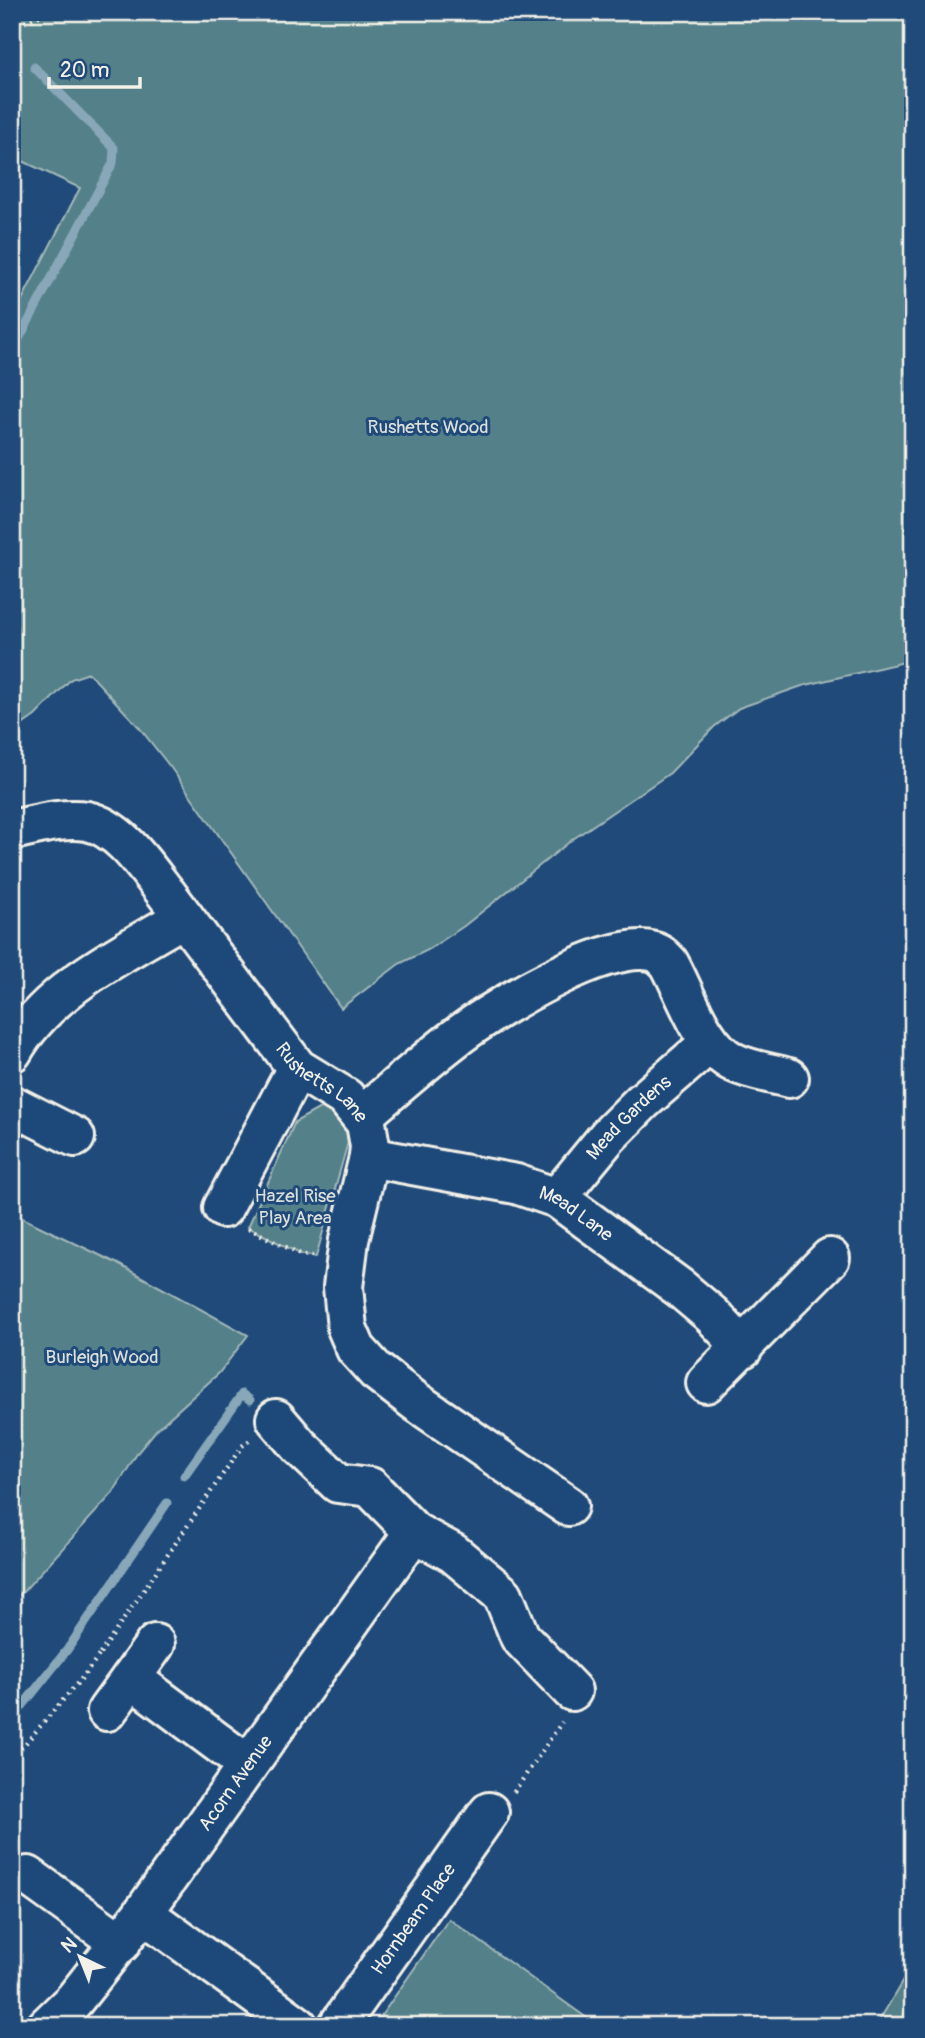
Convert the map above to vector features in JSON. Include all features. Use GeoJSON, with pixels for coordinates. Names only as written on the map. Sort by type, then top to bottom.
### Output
{"type":"FeatureCollection","features":[{"type":"Feature","properties":{"kind":"street","name":"Rushetts Lane"},"geometry":{"type":"LineString","coordinates":[[12,830],[76,821],[98,825],[125,844],[184,917],[297,1068],[346,1098],[362,1116],[369,1135],[369,1157],[349,1240],[343,1287],[344,1314],[350,1339],[364,1359],[395,1386],[568,1506]]}},
{"type":"Feature","properties":{"kind":"street"},"geometry":{"type":"LineString","coordinates":[[12,1052],[38,1017],[71,988],[184,917]]}},
{"type":"Feature","properties":{"kind":"street"},"geometry":{"type":"LineString","coordinates":[[362,1116],[447,1045],[497,1010],[587,962],[629,950],[650,950],[669,963],[710,1043],[723,1057],[734,1063],[789,1077]]}},
{"type":"Feature","properties":{"kind":"street","name":"Mead Gardens"},"geometry":{"type":"LineString","coordinates":[[557,1198],[608,1136],[642,1102],[710,1043]]}},
{"type":"Feature","properties":{"kind":"street"},"geometry":{"type":"LineString","coordinates":[[223,1208],[297,1068]]}},
{"type":"Feature","properties":{"kind":"street"},"geometry":{"type":"LineString","coordinates":[[12,1105],[75,1137]]}},
{"type":"Feature","properties":{"kind":"street","name":"Mead Lane"},"geometry":{"type":"LineString","coordinates":[[369,1157],[516,1184],[557,1198],[680,1288],[712,1314],[743,1348]]}},
{"type":"Feature","properties":{"kind":"street"},"geometry":{"type":"LineString","coordinates":[[706,1383],[830,1258]]}},
{"type":"Feature","properties":{"kind":"street"},"geometry":{"type":"LineString","coordinates":[[276,1419],[299,1446],[338,1483],[370,1487],[414,1532],[453,1553],[503,1595],[520,1637],[572,1691]]}},
{"type":"Feature","properties":{"kind":"street","name":"Acorn Avenue"},"geometry":{"type":"LineString","coordinates":[[47,2026],[74,2000],[132,1928],[414,1532]]}},
{"type":"Feature","properties":{"kind":"street"},"geometry":{"type":"LineString","coordinates":[[107,1711],[155,1644]]}},
{"type":"Feature","properties":{"kind":"street"},"geometry":{"type":"LineString","coordinates":[[131,1678],[248,1765]]}},
{"type":"Feature","properties":{"kind":"street","name":"Hornbeam Place"},"geometry":{"type":"LineString","coordinates":[[338,2026],[489,1812]]}},
{"type":"Feature","properties":{"kind":"street"},"geometry":{"type":"LineString","coordinates":[[28,1876],[132,1928],[298,2026]]}},
{"type":"Feature","properties":{"kind":"path"},"geometry":{"type":"LineString","coordinates":[[12,28],[48,12]]}},
{"type":"Feature","properties":{"kind":"path"},"geometry":{"type":"LineString","coordinates":[[223,1208],[260,1235],[302,1255],[316,1257]]}},
{"type":"Feature","properties":{"kind":"path"},"geometry":{"type":"LineString","coordinates":[[12,1759],[100,1654],[242,1446],[276,1419]]}},
{"type":"Feature","properties":{"kind":"path"},"geometry":{"type":"LineString","coordinates":[[100,1654],[131,1678]]}},
{"type":"Feature","properties":{"kind":"path"},"geometry":{"type":"LineString","coordinates":[[489,1812],[507,1801],[561,1727],[572,1691]]}},
{"type":"Feature","properties":{"kind":"green space","name":"Rushetts Wood"},"geometry":{"type":"Polygon","coordinates":[[[12,12],[913,12],[913,660],[802,686],[739,708],[714,727],[670,773],[573,839],[464,926],[428,950],[399,964],[341,1008],[171,768],[138,726],[89,673],[71,679],[35,716],[12,732],[12,319],[80,188],[12,156],[12,12]]]}},
{"type":"Feature","properties":{"kind":"green space","name":"Hazel Rise Play Area"},"geometry":{"type":"Polygon","coordinates":[[[333,1101],[346,1127],[348,1142],[316,1257],[302,1255],[248,1227],[295,1122],[333,1101]]]}},
{"type":"Feature","properties":{"kind":"green space","name":"Burleigh Wood"},"geometry":{"type":"Polygon","coordinates":[[[12,1213],[116,1263],[248,1335],[219,1373],[157,1429],[138,1452],[113,1493],[12,1604],[12,1213]]]}},
{"type":"Feature","properties":{"kind":"green space"},"geometry":{"type":"Polygon","coordinates":[[[449,1919],[598,2026],[374,2026],[449,1919]]]}},
{"type":"Feature","properties":{"kind":"green space"},"geometry":{"type":"Polygon","coordinates":[[[913,1966],[913,2026],[876,2026],[911,1967],[913,1966]]]}},
{"type":"Feature","properties":{"kind":"waterway"},"geometry":{"type":"LineString","coordinates":[[12,352],[113,163],[114,148],[34,67]]}},
{"type":"Feature","properties":{"kind":"waterway"},"geometry":{"type":"LineString","coordinates":[[184,1476],[242,1394],[250,1400]]}},
{"type":"Feature","properties":{"kind":"waterway"},"geometry":{"type":"LineString","coordinates":[[12,1719],[67,1650],[167,1503]]}}]}
